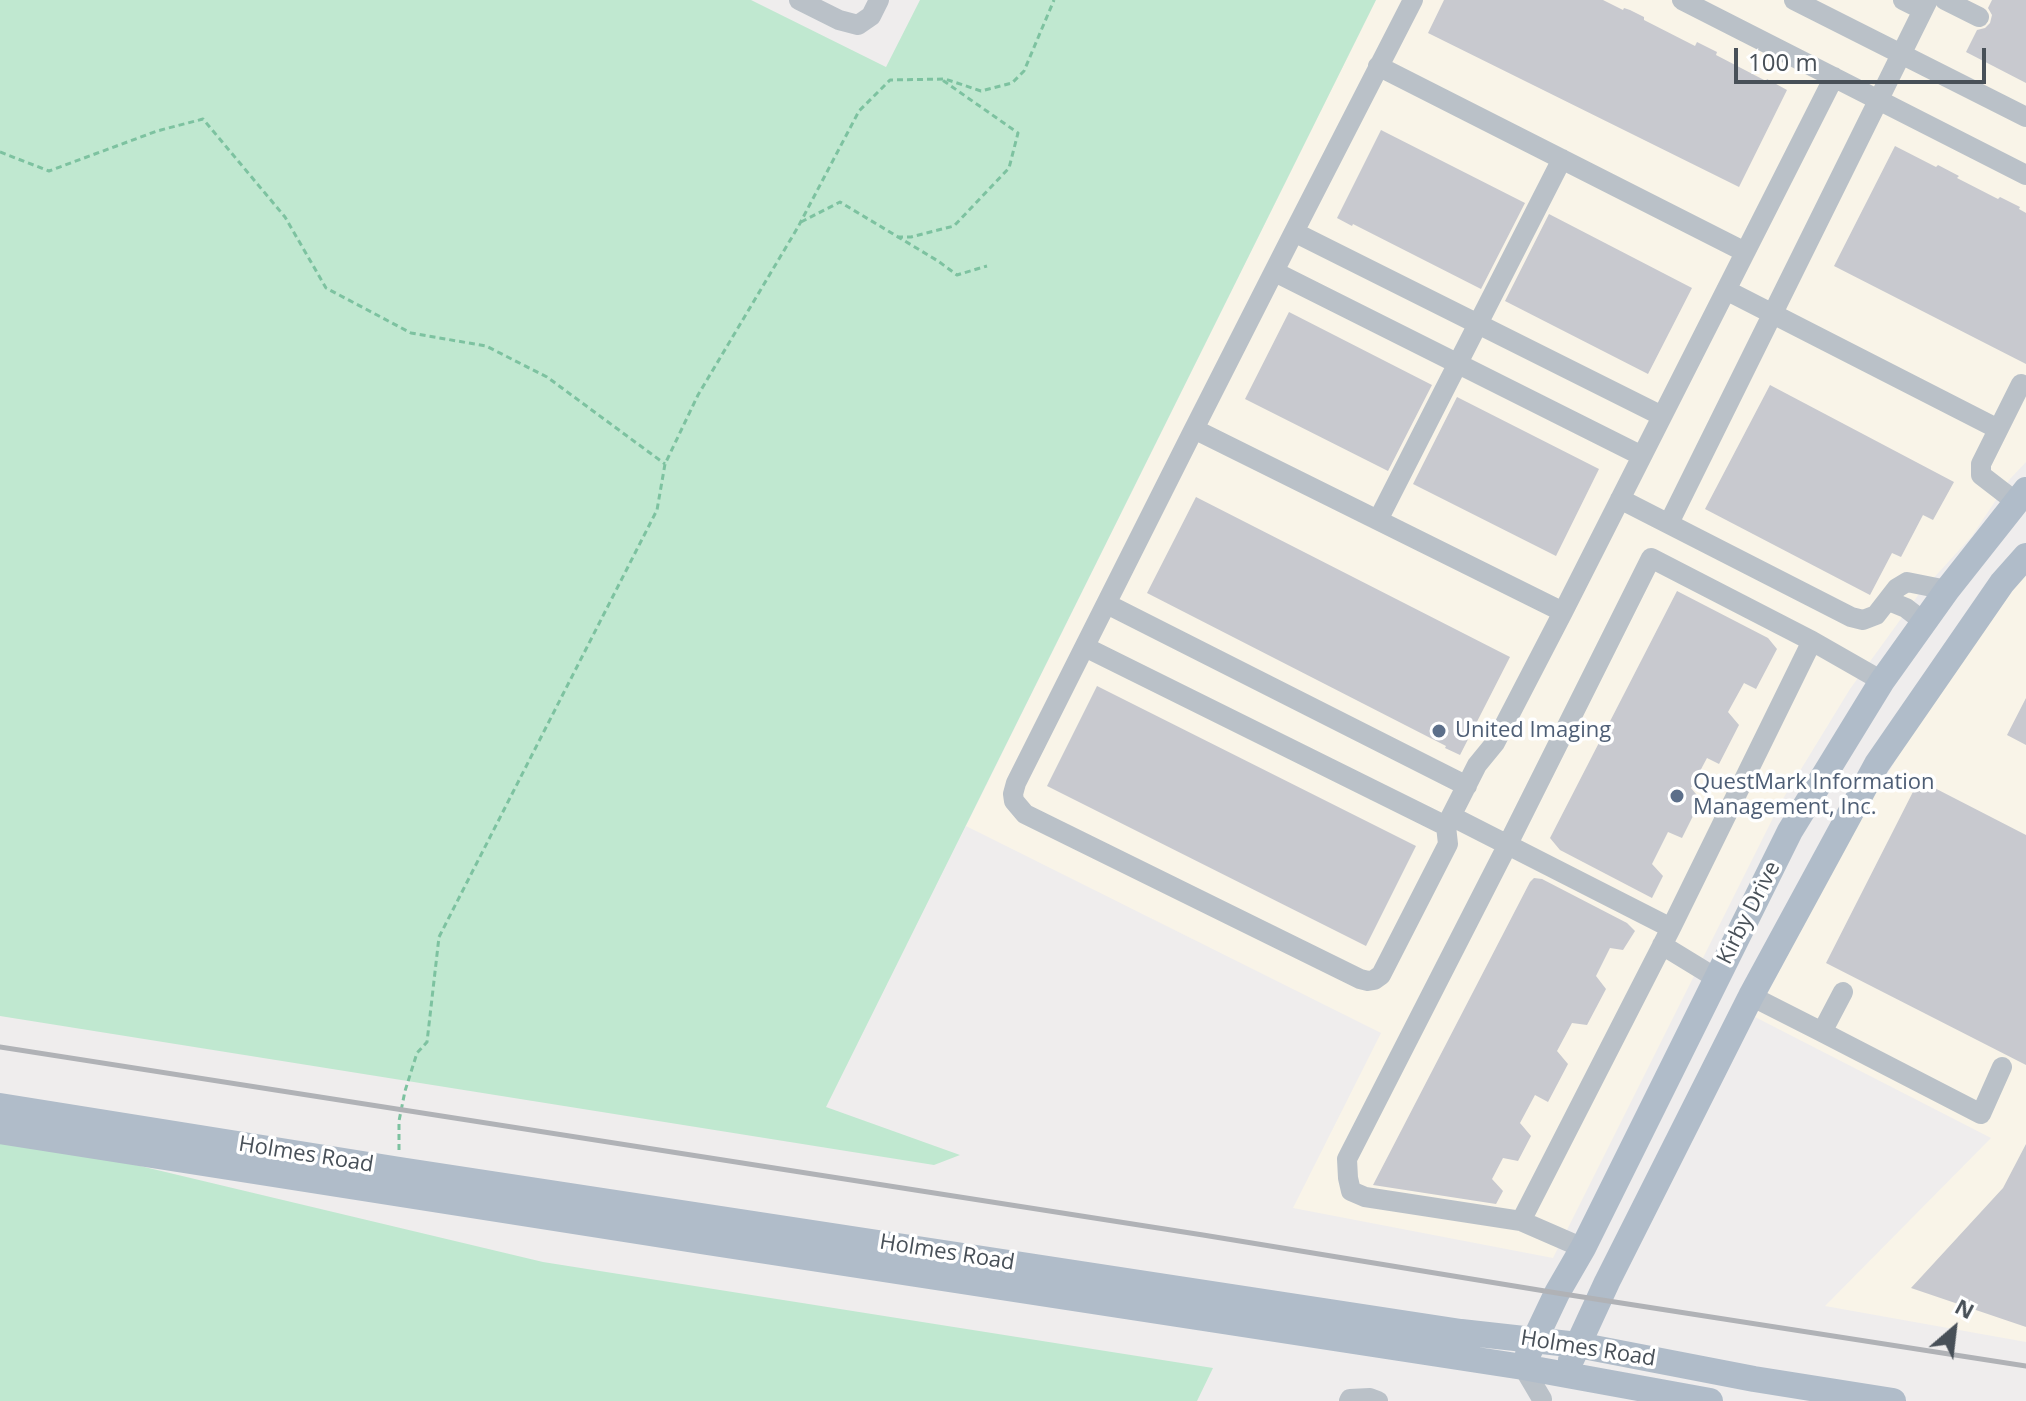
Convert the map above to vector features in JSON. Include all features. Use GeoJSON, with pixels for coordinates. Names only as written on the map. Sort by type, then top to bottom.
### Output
{"type":"FeatureCollection","features":[{"type":"Feature","properties":{"kind":"main road","name":"Kirby Drive"},"geometry":{"type":"LineString","coordinates":[[1523,1367],[1790,831],[1882,681],[1947,590],[2023,500]]}},
{"type":"Feature","properties":{"kind":"main road","name":"Kirby Drive"},"geometry":{"type":"LineString","coordinates":[[1564,1374],[1751,996],[1877,764],[2002,583],[2026,556]]}},
{"type":"Feature","properties":{"kind":"main road"},"geometry":{"type":"LineString","coordinates":[[1882,681],[1918,705]]}},
{"type":"Feature","properties":{"kind":"main road"},"geometry":{"type":"LineString","coordinates":[[1716,978],[1751,996]]}},
{"type":"Feature","properties":{"kind":"main road","name":"Holmes Road"},"geometry":{"type":"LineString","coordinates":[[0,1106],[1430,1327],[1578,1345],[1754,1379],[1893,1401]]}},
{"type":"Feature","properties":{"kind":"main road","name":"Holmes Road"},"geometry":{"type":"LineString","coordinates":[[0,1131],[1523,1367],[1710,1401]]}},
{"type":"Feature","properties":{"kind":"lane"},"geometry":{"type":"LineString","coordinates":[[799,0],[839,20],[858,25],[871,16],[879,0]]}},
{"type":"Feature","properties":{"kind":"lane"},"geometry":{"type":"LineString","coordinates":[[1413,0],[1194,429],[1013,794],[1014,801],[1025,814],[1368,981],[1381,975],[1448,844],[1449,821],[1477,765],[1495,743],[1563,612],[1834,77]]}},
{"type":"Feature","properties":{"kind":"lane"},"geometry":{"type":"LineString","coordinates":[[1682,0],[2026,175]]}},
{"type":"Feature","properties":{"kind":"lane"},"geometry":{"type":"LineString","coordinates":[[1794,0],[2026,117]]}},
{"type":"Feature","properties":{"kind":"lane"},"geometry":{"type":"LineString","coordinates":[[1669,523],[1926,5],[1903,0]]}},
{"type":"Feature","properties":{"kind":"lane"},"geometry":{"type":"LineString","coordinates":[[1945,0],[1979,17]]}},
{"type":"Feature","properties":{"kind":"lane"},"geometry":{"type":"LineString","coordinates":[[1378,66],[1745,252]]}},
{"type":"Feature","properties":{"kind":"lane"},"geometry":{"type":"LineString","coordinates":[[1378,520],[1562,159]]}},
{"type":"Feature","properties":{"kind":"lane"},"geometry":{"type":"LineString","coordinates":[[1294,232],[1662,416]]}},
{"type":"Feature","properties":{"kind":"lane"},"geometry":{"type":"LineString","coordinates":[[1275,272],[1642,456]]}},
{"type":"Feature","properties":{"kind":"lane"},"geometry":{"type":"LineString","coordinates":[[1726,290],[1998,429]]}},
{"type":"Feature","properties":{"kind":"lane"},"geometry":{"type":"LineString","coordinates":[[2021,384],[1981,464],[1981,475],[2023,500]]}},
{"type":"Feature","properties":{"kind":"lane"},"geometry":{"type":"LineString","coordinates":[[1194,429],[1563,612]]}},
{"type":"Feature","properties":{"kind":"lane"},"geometry":{"type":"LineString","coordinates":[[1620,499],[1851,617],[1863,620],[1876,615],[1897,588],[1907,582],[1947,590]]}},
{"type":"Feature","properties":{"kind":"lane"},"geometry":{"type":"LineString","coordinates":[[1583,1248],[1521,1221],[1365,1197],[1351,1191],[1347,1159],[1651,558],[1812,641],[1882,681]]}},
{"type":"Feature","properties":{"kind":"lane"},"geometry":{"type":"LineString","coordinates":[[1889,601],[1906,608],[1924,622]]}},
{"type":"Feature","properties":{"kind":"lane"},"geometry":{"type":"LineString","coordinates":[[1107,604],[1467,786]]}},
{"type":"Feature","properties":{"kind":"lane"},"geometry":{"type":"LineString","coordinates":[[1521,1221],[1812,641]]}},
{"type":"Feature","properties":{"kind":"lane"},"geometry":{"type":"LineString","coordinates":[[1085,647],[1507,846],[1666,937],[1716,978]]}},
{"type":"Feature","properties":{"kind":"lane"},"geometry":{"type":"LineString","coordinates":[[1822,1032],[1843,992]]}},
{"type":"Feature","properties":{"kind":"lane"},"geometry":{"type":"LineString","coordinates":[[1751,996],[1981,1114],[2002,1067]]}},
{"type":"Feature","properties":{"kind":"lane"},"geometry":{"type":"LineString","coordinates":[[1523,1367],[1542,1400],[1564,1374]]}},
{"type":"Feature","properties":{"kind":"lane"},"geometry":{"type":"LineString","coordinates":[[1349,1401],[1370,1398],[1378,1401]]}},
{"type":"Feature","properties":{"kind":"path"},"geometry":{"type":"LineString","coordinates":[[400,1170],[399,1121],[417,1053],[427,1042],[439,937],[657,510],[665,464],[698,395],[801,222],[859,111],[890,80],[941,79],[981,91],[1012,83],[1024,71],[1054,0]]}},
{"type":"Feature","properties":{"kind":"path"},"geometry":{"type":"LineString","coordinates":[[897,237],[911,237],[954,226],[1009,168],[1018,133],[941,79]]}},
{"type":"Feature","properties":{"kind":"path"},"geometry":{"type":"LineString","coordinates":[[0,152],[49,171],[157,131],[203,119],[285,217],[326,288],[411,333],[486,346],[547,377],[665,464]]}},
{"type":"Feature","properties":{"kind":"path"},"geometry":{"type":"LineString","coordinates":[[801,222],[840,202],[957,275],[987,266]]}},
{"type":"Feature","properties":{"kind":"shaded area"},"geometry":{"type":"Polygon","coordinates":[[[1376,0],[2026,0],[2026,462],[2010,479],[1972,536],[1919,594],[1850,689],[1781,802],[1553,1258],[1293,1208],[1381,1033],[966,826],[1376,0]]]}},
{"type":"Feature","properties":{"kind":"shaded area"},"geometry":{"type":"Polygon","coordinates":[[[2026,572],[2026,1342],[1825,1306],[1991,1138],[1755,1017],[1845,846],[1917,724],[2026,572]]]}},
{"type":"Feature","properties":{"kind":"green space"},"geometry":{"type":"Polygon","coordinates":[[[0,0],[751,0],[886,67],[920,0],[1376,0],[826,1107],[960,1155],[934,1165],[0,1016],[0,0]]]}},
{"type":"Feature","properties":{"kind":"green space"},"geometry":{"type":"Polygon","coordinates":[[[0,1138],[69,1149],[543,1262],[1213,1368],[1197,1401],[0,1401],[0,1138]]]}},
{"type":"Feature","properties":{"kind":"building"},"geometry":{"type":"Polygon","coordinates":[[[1444,0],[1603,0],[1644,17],[1644,20],[1695,46],[1697,42],[1717,52],[1716,55],[1787,90],[1739,187],[1428,33],[1444,0]]]}},
{"type":"Feature","properties":{"kind":"building"},"geometry":{"type":"Polygon","coordinates":[[[1992,0],[2026,0],[2026,83],[1966,52],[1977,30],[1990,23],[1992,15],[1988,8],[1992,0]]]}},
{"type":"Feature","properties":{"kind":"building"},"geometry":{"type":"Polygon","coordinates":[[[1381,130],[1525,203],[1481,289],[1337,218],[1381,130]]]}},
{"type":"Feature","properties":{"kind":"building"},"geometry":{"type":"Polygon","coordinates":[[[1895,146],[1936,167],[1938,165],[2026,213],[2026,364],[1834,266],[1895,146]]]}},
{"type":"Feature","properties":{"kind":"building"},"geometry":{"type":"Polygon","coordinates":[[[1549,214],[1692,288],[1648,374],[1505,301],[1549,214]]]}},
{"type":"Feature","properties":{"kind":"building"},"geometry":{"type":"Polygon","coordinates":[[[1289,312],[1432,385],[1388,471],[1245,399],[1289,312]]]}},
{"type":"Feature","properties":{"kind":"building"},"geometry":{"type":"Polygon","coordinates":[[[1770,385],[1954,482],[1933,520],[1923,515],[1901,557],[1892,553],[1870,595],[1705,509],[1770,385]]]}},
{"type":"Feature","properties":{"kind":"building"},"geometry":{"type":"Polygon","coordinates":[[[1457,397],[1599,469],[1556,556],[1413,484],[1457,397]]]}},
{"type":"Feature","properties":{"kind":"building"},"geometry":{"type":"Polygon","coordinates":[[[1196,497],[1510,657],[1460,755],[1147,593],[1196,497]]]}},
{"type":"Feature","properties":{"kind":"building"},"geometry":{"type":"Polygon","coordinates":[[[1677,591],[1768,638],[1777,649],[1756,689],[1744,683],[1728,712],[1739,725],[1719,764],[1707,758],[1691,788],[1701,800],[1682,838],[1668,832],[1652,864],[1663,876],[1652,898],[1560,850],[1550,838],[1677,591]]]}},
{"type":"Feature","properties":{"kind":"building"},"geometry":{"type":"Polygon","coordinates":[[[1097,686],[1416,846],[1366,946],[1047,786],[1097,686]]]}},
{"type":"Feature","properties":{"kind":"building"},"geometry":{"type":"Polygon","coordinates":[[[2026,698],[2026,745],[2007,735],[2026,698]]]}},
{"type":"Feature","properties":{"kind":"building"},"geometry":{"type":"Polygon","coordinates":[[[1919,780],[2026,835],[2026,1065],[1826,963],[1919,780]]]}},
{"type":"Feature","properties":{"kind":"building"},"geometry":{"type":"Polygon","coordinates":[[[1534,878],[1542,879],[1627,923],[1635,931],[1623,950],[1610,948],[1596,976],[1606,989],[1587,1025],[1572,1023],[1557,1051],[1568,1064],[1548,1102],[1535,1095],[1520,1123],[1531,1136],[1518,1161],[1503,1158],[1492,1179],[1503,1191],[1496,1204],[1373,1185],[1530,882],[1534,878]]]}},
{"type":"Feature","properties":{"kind":"building"},"geometry":{"type":"Polygon","coordinates":[[[2026,1144],[2026,1327],[1911,1288],[2003,1188],[2026,1144]]]}},
{"type":"Feature","properties":{"kind":"railway"},"geometry":{"type":"LineString","coordinates":[[0,1047],[2026,1366]]}},
{"type":"Feature","properties":{"kind":"place","name":"United Imaging"},"geometry":{"type":"Point","coordinates":[1439,731]}},
{"type":"Feature","properties":{"kind":"place","name":"QuestMark Information Management, Inc."},"geometry":{"type":"Point","coordinates":[1677,796]}}]}
